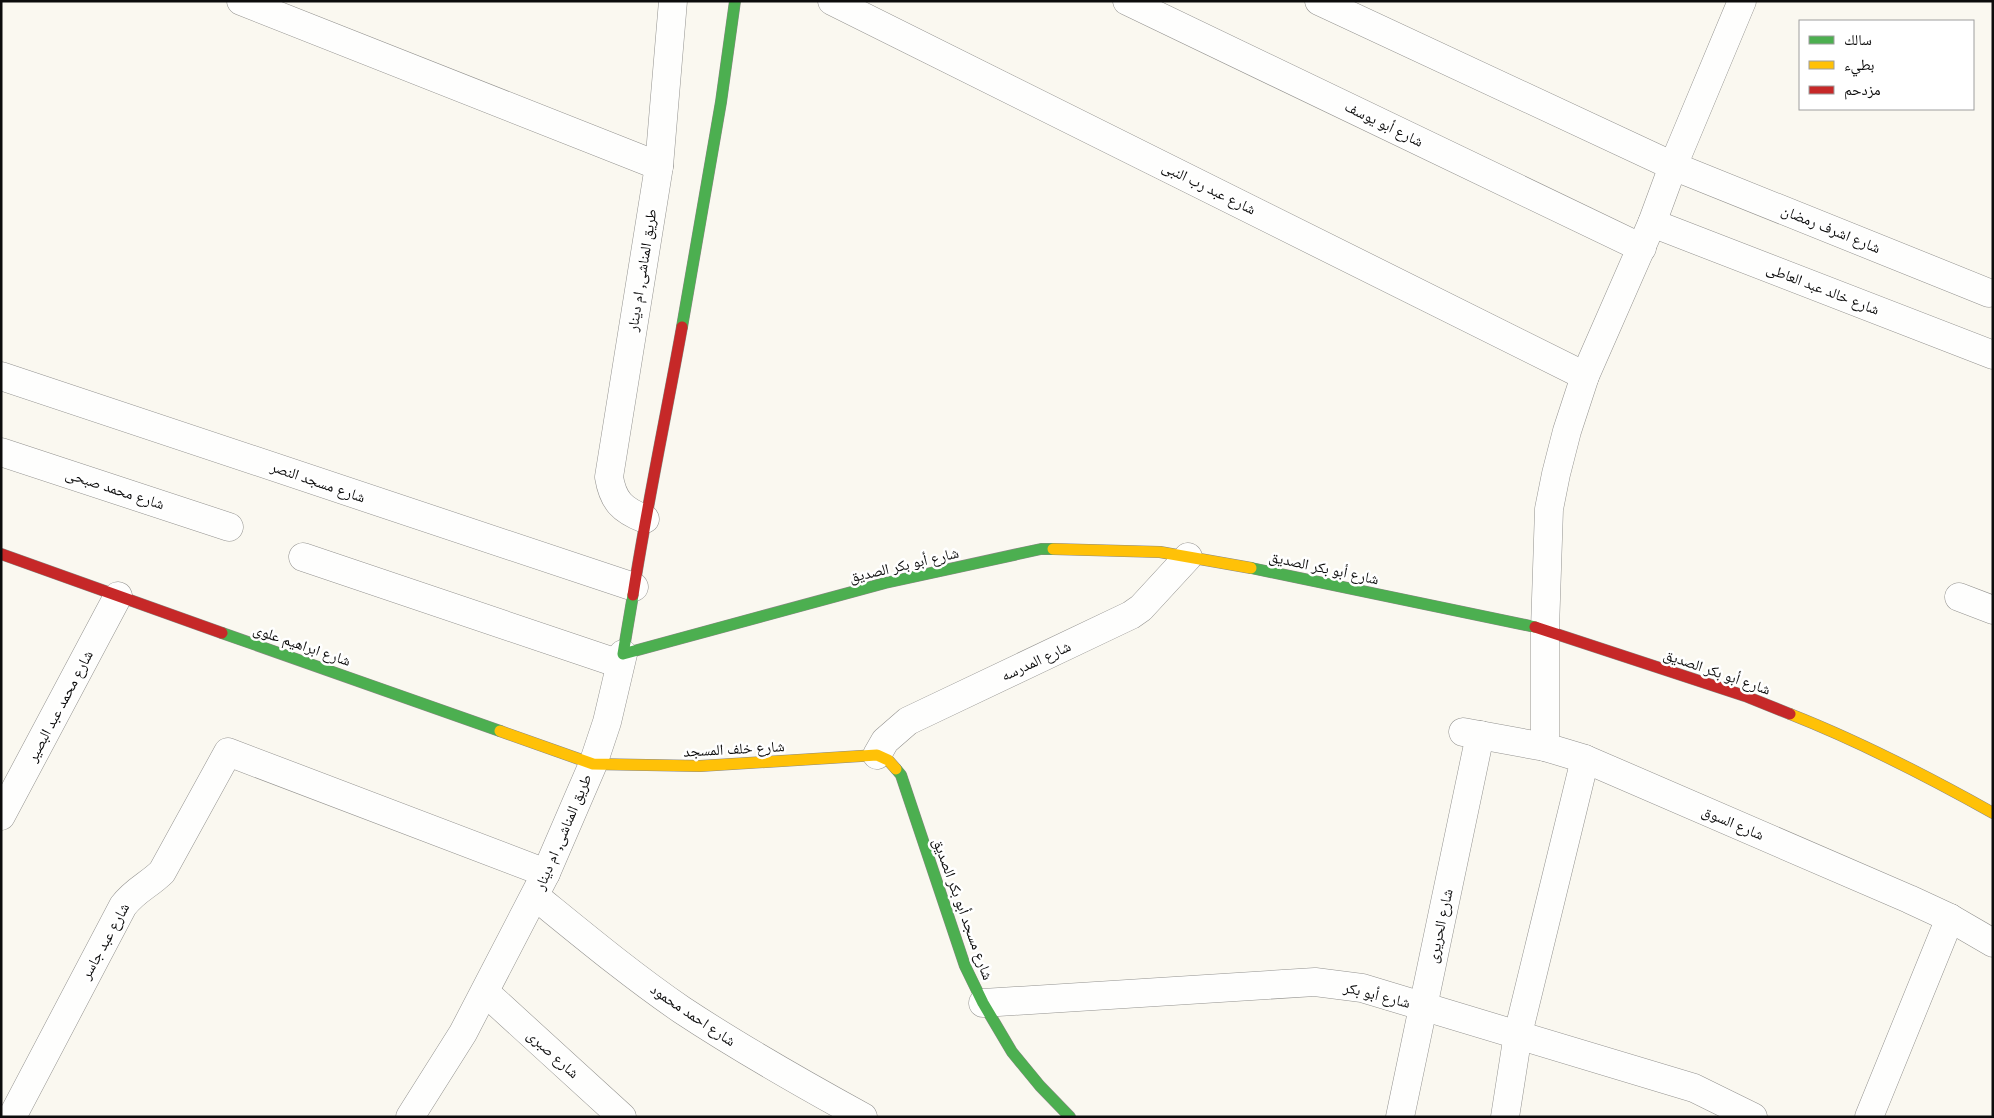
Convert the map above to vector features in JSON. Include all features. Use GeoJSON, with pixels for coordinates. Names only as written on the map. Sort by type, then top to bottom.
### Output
{"type":"FeatureCollection","features":[{"type":"Feature","properties":{"kind":"street"},"geometry":{"type":"LineString","coordinates":[[241,1],[659,166]]}},
{"type":"Feature","properties":{"kind":"street","name":"طريق المناشى, ام دينار"},"geometry":{"type":"LineString","coordinates":[[645,519],[631,514],[619,504],[611,492],[609,477],[659,166],[672,1]]}},
{"type":"Feature","properties":{"kind":"street","name":"طريق المناشى, ام دينار"},"geometry":{"type":"LineString","coordinates":[[419,1113],[541,884],[593,764],[606,722],[622,659],[645,519],[668,410],[721,102],[735,1]]}},
{"type":"Feature","properties":{"kind":"street","name":"شارع عبد رب النبى"},"geometry":{"type":"LineString","coordinates":[[832,1],[1585,376]]}},
{"type":"Feature","properties":{"kind":"street","name":"شارع أبو يوسف"},"geometry":{"type":"LineString","coordinates":[[1127,1],[1642,248]]}},
{"type":"Feature","properties":{"kind":"street","name":"شارع اشرف رمضان"},"geometry":{"type":"LineString","coordinates":[[1319,1],[1674,166],[1989,293]]}},
{"type":"Feature","properties":{"kind":"street"},"geometry":{"type":"LineString","coordinates":[[1545,747],[1545,629],[1549,510],[1567,431],[1585,376],[1642,248],[1742,1]]}},
{"type":"Feature","properties":{"kind":"street","name":"شارع خالد عبد العاطى"},"geometry":{"type":"LineString","coordinates":[[1652,223],[1993,355]]}},
{"type":"Feature","properties":{"kind":"street","name":"شارع مسجد النصر"},"geometry":{"type":"LineString","coordinates":[[1,376],[634,587]]}},
{"type":"Feature","properties":{"kind":"street","name":"شارع محمد صبحى"},"geometry":{"type":"LineString","coordinates":[[1,452],[229,527]]}},
{"type":"Feature","properties":{"kind":"street","name":"شارع أبو بكر الصديق"},"geometry":{"type":"LineString","coordinates":[[622,659],[885,584],[1041,549],[1160,552],[1272,572],[1545,629],[1745,696],[1833,732],[1919,772],[1993,813]]}},
{"type":"Feature","properties":{"kind":"street","name":"شارع ابراهيم علوى"},"geometry":{"type":"LineString","coordinates":[[1,554],[593,764]]}},
{"type":"Feature","properties":{"kind":"street"},"geometry":{"type":"LineString","coordinates":[[304,557],[622,659]]}},
{"type":"Feature","properties":{"kind":"street","name":"شارع المدرسه"},"geometry":{"type":"LineString","coordinates":[[877,755],[886,741],[908,721],[1131,615],[1149,600],[1188,557]]}},
{"type":"Feature","properties":{"kind":"street","name":"شارع محمد عبد البصير"},"geometry":{"type":"LineString","coordinates":[[1,816],[118,596]]}},
{"type":"Feature","properties":{"kind":"street"},"geometry":{"type":"LineString","coordinates":[[1959,597],[1993,610]]}},
{"type":"Feature","properties":{"kind":"street","name":"شارع السوق"},"geometry":{"type":"LineString","coordinates":[[1471,733],[1545,747],[1585,759],[1950,918],[1993,943]]}},
{"type":"Feature","properties":{"kind":"street","name":"شارع الحريرى"},"geometry":{"type":"LineString","coordinates":[[1400,1117],[1423,1006],[1471,733]]}},
{"type":"Feature","properties":{"kind":"street","name":"شارع احمد محمود"},"geometry":{"type":"LineString","coordinates":[[228,752],[541,884],[607,955],[682,1010],[760,1060],[863,1117]]}},
{"type":"Feature","properties":{"kind":"street","name":"شارع عبد جاسر"},"geometry":{"type":"LineString","coordinates":[[12,1117],[123,906],[132,894],[154,880],[162,872],[228,752]]}},
{"type":"Feature","properties":{"kind":"street","name":"شارع خلف المسجد"},"geometry":{"type":"LineString","coordinates":[[593,764],[687,767],[877,755]]}},
{"type":"Feature","properties":{"kind":"street","name":"شارع مسجد أبو بكر الصديق"},"geometry":{"type":"LineString","coordinates":[[877,755],[888,760],[901,775],[965,966],[982,1003],[1012,1052],[1063,1115]]}},
{"type":"Feature","properties":{"kind":"street"},"geometry":{"type":"LineString","coordinates":[[1506,1117],[1518,1034],[1585,759]]}},
{"type":"Feature","properties":{"kind":"street"},"geometry":{"type":"LineString","coordinates":[[1869,1117],[1950,918]]}},
{"type":"Feature","properties":{"kind":"street","name":"شارع أبو بكر"},"geometry":{"type":"LineString","coordinates":[[982,1003],[1315,982],[1362,988],[1694,1088],[1753,1117]]}},
{"type":"Feature","properties":{"kind":"street","name":"شارع صبرى"},"geometry":{"type":"LineString","coordinates":[[485,992],[622,1117]]}},
{"type":"Feature","properties":{"kind":"traffic: fast"},"geometry":{"type":"LineString","coordinates":[[682,327],[721,102],[735,1]]}},
{"type":"Feature","properties":{"kind":"traffic: fast"},"geometry":{"type":"LineString","coordinates":[[633,595],[623,654],[885,583],[1041,549],[1053,549]]}},
{"type":"Feature","properties":{"kind":"traffic: fast"},"geometry":{"type":"LineString","coordinates":[[1251,568],[1535,627]]}},
{"type":"Feature","properties":{"kind":"traffic: fast"},"geometry":{"type":"LineString","coordinates":[[222,633],[500,731]]}},
{"type":"Feature","properties":{"kind":"traffic: fast"},"geometry":{"type":"LineString","coordinates":[[896,769],[901,775],[965,966],[983,1003],[1012,1052],[1040,1086],[1070,1117]]}},
{"type":"Feature","properties":{"kind":"traffic: slow"},"geometry":{"type":"LineString","coordinates":[[1053,549],[1160,552],[1251,568]]}},
{"type":"Feature","properties":{"kind":"traffic: slow"},"geometry":{"type":"LineString","coordinates":[[1790,714],[1893,760],[1993,813]]}},
{"type":"Feature","properties":{"kind":"traffic: slow"},"geometry":{"type":"LineString","coordinates":[[500,731],[593,764],[700,766],[877,755],[888,760],[896,769]]}},
{"type":"Feature","properties":{"kind":"traffic: jam"},"geometry":{"type":"LineString","coordinates":[[633,595],[682,327]]}},
{"type":"Feature","properties":{"kind":"traffic: jam"},"geometry":{"type":"LineString","coordinates":[[1,554],[222,633]]}},
{"type":"Feature","properties":{"kind":"traffic: jam"},"geometry":{"type":"LineString","coordinates":[[1535,627],[1745,696],[1790,714]]}}]}
